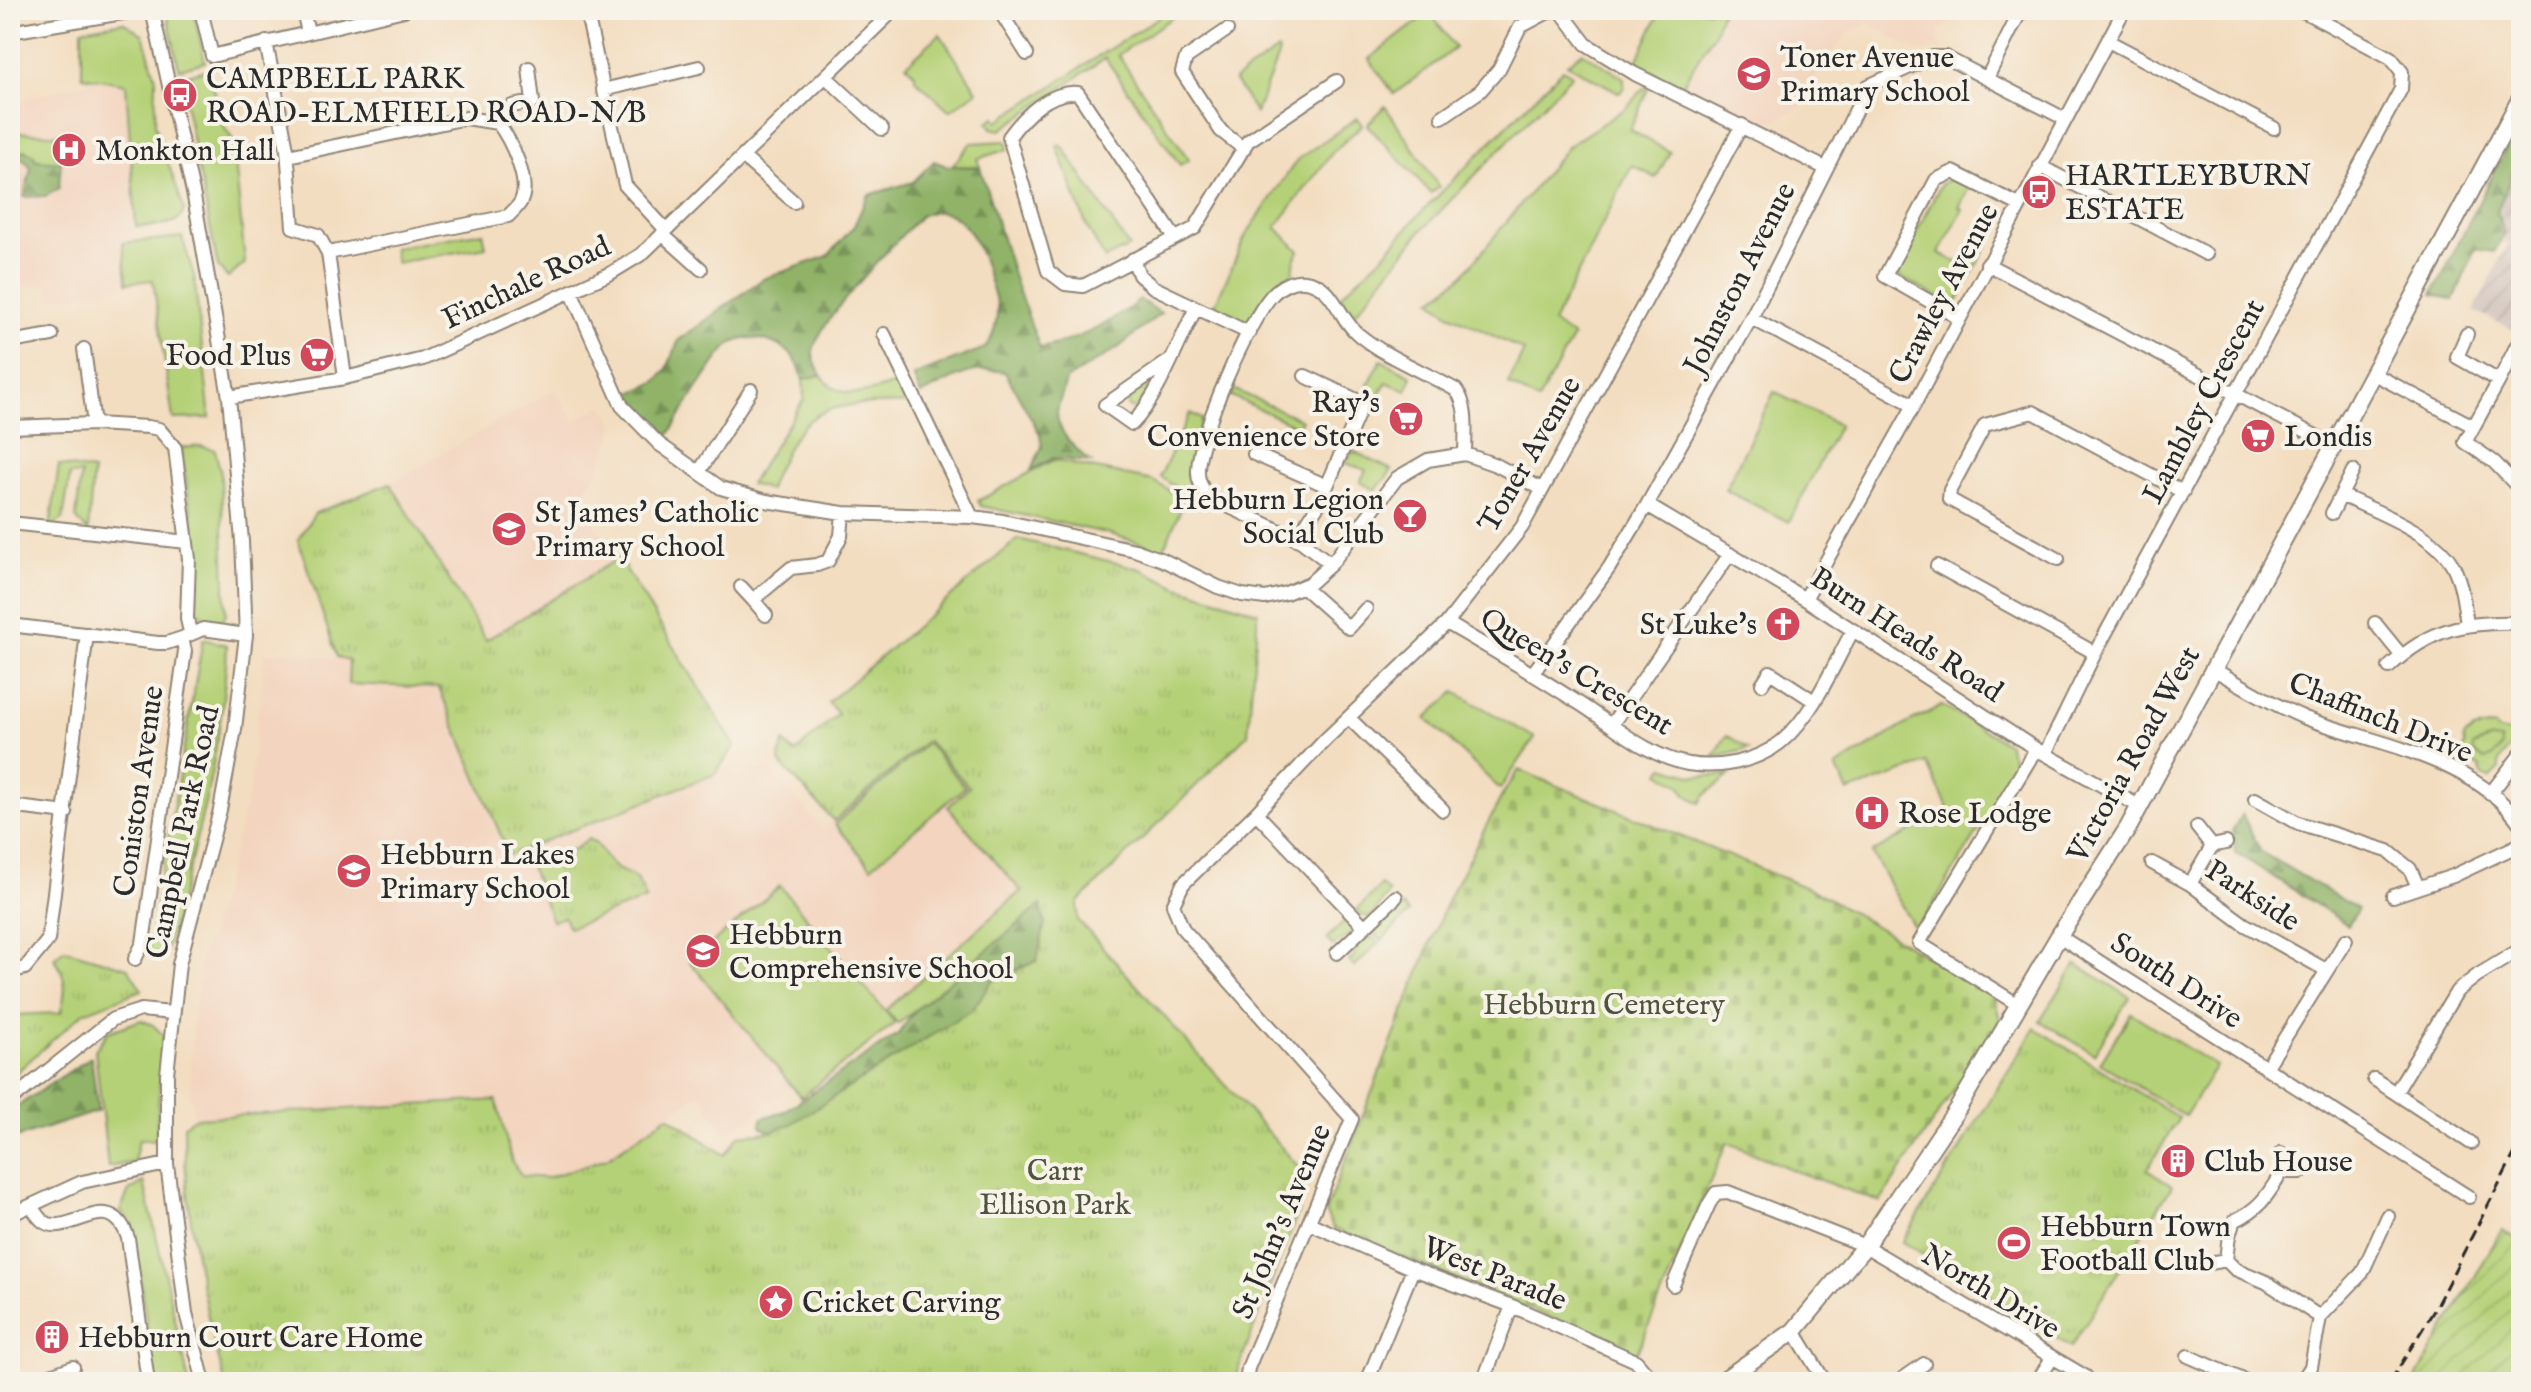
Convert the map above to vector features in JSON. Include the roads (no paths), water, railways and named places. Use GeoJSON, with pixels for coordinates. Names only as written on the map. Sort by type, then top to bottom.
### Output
{"type":"FeatureCollection","features":[{"type":"Feature","properties":{"kind":"main road","name":"Victoria Road West"},"geometry":{"type":"LineString","coordinates":[[1721,1382],[1794,1331],[1865,1246],[1958,1108],[2017,1004],[2128,828],[2521,98]]}},
{"type":"Feature","properties":{"kind":"street"},"geometry":{"type":"LineString","coordinates":[[10,32],[140,10]]}},
{"type":"Feature","properties":{"kind":"street","name":"Campbell Park Road"},"geometry":{"type":"LineString","coordinates":[[152,10],[194,197],[229,397],[242,541],[246,635],[235,729],[220,810],[179,964],[167,1074],[167,1164],[186,1313],[204,1382]]}},
{"type":"Feature","properties":{"kind":"street"},"geometry":{"type":"LineString","coordinates":[[201,10],[212,56],[404,10]]}},
{"type":"Feature","properties":{"kind":"street"},"geometry":{"type":"LineString","coordinates":[[303,10],[308,33]]}},
{"type":"Feature","properties":{"kind":"street"},"geometry":{"type":"LineString","coordinates":[[586,10],[625,185],[664,232],[701,269]]}},
{"type":"Feature","properties":{"kind":"street","name":"Finchale Road"},"geometry":{"type":"LineString","coordinates":[[229,397],[345,378],[423,359],[611,273],[642,254],[894,10]]}},
{"type":"Feature","properties":{"kind":"street"},"geometry":{"type":"LineString","coordinates":[[999,10],[1027,54]]}},
{"type":"Feature","properties":{"kind":"street"},"geometry":{"type":"LineString","coordinates":[[1442,117],[1480,91],[1499,69],[1520,27],[1552,10]]}},
{"type":"Feature","properties":{"kind":"street"},"geometry":{"type":"LineString","coordinates":[[1560,10],[1578,35],[1595,50],[1640,77],[1825,168]]}},
{"type":"Feature","properties":{"kind":"street"},"geometry":{"type":"LineString","coordinates":[[1987,78],[2018,16],[2025,10]]}},
{"type":"Feature","properties":{"kind":"street","name":"Crawley Avenue"},"geometry":{"type":"LineString","coordinates":[[1805,599],[1914,405],[2124,10]]}},
{"type":"Feature","properties":{"kind":"street","name":"Lambley Crescent"},"geometry":{"type":"LineString","coordinates":[[2017,1004],[1919,943],[2040,751],[2401,89],[2402,72],[2391,58],[2301,10]]}},
{"type":"Feature","properties":{"kind":"street"},"geometry":{"type":"LineString","coordinates":[[1227,30],[1186,58],[1182,72],[1221,131],[1244,149]]}},
{"type":"Feature","properties":{"kind":"street"},"geometry":{"type":"LineString","coordinates":[[2108,41],[2274,128]]}},
{"type":"Feature","properties":{"kind":"street"},"geometry":{"type":"LineString","coordinates":[[266,42],[288,156],[293,227],[318,235],[328,253],[345,378]]}},
{"type":"Feature","properties":{"kind":"street","name":"Johnston Avenue"},"geometry":{"type":"LineString","coordinates":[[1533,673],[1609,568],[1647,505],[1751,318],[1868,86],[1932,57],[1945,57],[2065,119]]}},
{"type":"Feature","properties":{"kind":"street"},"geometry":{"type":"LineString","coordinates":[[603,90],[699,67]]}},
{"type":"Feature","properties":{"kind":"street"},"geometry":{"type":"LineString","coordinates":[[498,123],[512,106],[533,102],[529,68]]}},
{"type":"Feature","properties":{"kind":"street"},"geometry":{"type":"LineString","coordinates":[[826,77],[882,129]]}},
{"type":"Feature","properties":{"kind":"street"},"geometry":{"type":"LineString","coordinates":[[1175,238],[1078,93],[1069,92],[1054,97],[1023,118],[1009,137],[1048,271],[1065,284],[1083,286],[1195,228],[1248,141],[1337,81]]}},
{"type":"Feature","properties":{"kind":"street"},"geometry":{"type":"LineString","coordinates":[[288,156],[466,118],[498,123],[511,141],[523,181],[522,200],[508,216],[328,253]]}},
{"type":"Feature","properties":{"kind":"street","name":"Toner Avenue"},"geometry":{"type":"LineString","coordinates":[[1173,905],[1183,884],[1447,623],[1522,527],[1742,125]]}},
{"type":"Feature","properties":{"kind":"street"},"geometry":{"type":"LineString","coordinates":[[743,157],[794,202]]}},
{"type":"Feature","properties":{"kind":"street"},"geometry":{"type":"LineString","coordinates":[[2040,166],[2206,254]]}},
{"type":"Feature","properties":{"kind":"street"},"geometry":{"type":"LineString","coordinates":[[1959,318],[1885,276],[1936,180],[1953,172],[2019,205]]}},
{"type":"Feature","properties":{"kind":"street"},"geometry":{"type":"LineString","coordinates":[[1133,259],[1139,275],[1153,287],[1249,333]]}},
{"type":"Feature","properties":{"kind":"street"},"geometry":{"type":"LineString","coordinates":[[1987,264],[2333,445]]}},
{"type":"Feature","properties":{"kind":"street"},"geometry":{"type":"LineString","coordinates":[[1331,564],[1296,539],[1209,497],[1200,485],[1198,471],[1204,438],[1229,373],[1271,296],[1283,286],[1297,280],[1310,281],[1325,289],[1357,334],[1456,390],[1462,398],[1464,410],[1465,454]]}},
{"type":"Feature","properties":{"kind":"street"},"geometry":{"type":"LineString","coordinates":[[571,291],[622,406],[659,444],[721,488],[766,501],[843,513],[972,517],[1135,550],[1218,587],[1265,598],[1310,583],[1331,564],[1397,478],[1428,460],[1465,454],[1496,465],[1542,489]]}},
{"type":"Feature","properties":{"kind":"street"},"geometry":{"type":"LineString","coordinates":[[1169,361],[1105,405],[1132,424],[1148,403],[1196,308]]}},
{"type":"Feature","properties":{"kind":"street"},"geometry":{"type":"LineString","coordinates":[[1751,318],[1914,405]]}},
{"type":"Feature","properties":{"kind":"street"},"geometry":{"type":"LineString","coordinates":[[884,334],[972,517]]}},
{"type":"Feature","properties":{"kind":"street"},"geometry":{"type":"LineString","coordinates":[[2467,334],[2457,357],[2499,381]]}},
{"type":"Feature","properties":{"kind":"street"},"geometry":{"type":"LineString","coordinates":[[10,342],[52,335]]}},
{"type":"Feature","properties":{"kind":"street"},"geometry":{"type":"LineString","coordinates":[[2517,345],[2465,442],[2494,462],[2521,490]]}},
{"type":"Feature","properties":{"kind":"street"},"geometry":{"type":"LineString","coordinates":[[10,428],[94,424],[84,349]]}},
{"type":"Feature","properties":{"kind":"street"},"geometry":{"type":"LineString","coordinates":[[2372,373],[2473,426]]}},
{"type":"Feature","properties":{"kind":"street"},"geometry":{"type":"LineString","coordinates":[[1296,539],[1327,486],[1363,403],[1305,376]]}},
{"type":"Feature","properties":{"kind":"street"},"geometry":{"type":"LineString","coordinates":[[699,472],[751,390]]}},
{"type":"Feature","properties":{"kind":"street"},"geometry":{"type":"LineString","coordinates":[[2058,559],[1949,499],[1950,490],[1985,425],[2033,412],[2183,492]]}},
{"type":"Feature","properties":{"kind":"street","name":"Coniston Avenue"},"geometry":{"type":"LineString","coordinates":[[94,424],[159,429],[170,440],[175,448],[187,542],[190,597],[185,651],[143,943],[135,959]]}},
{"type":"Feature","properties":{"kind":"street"},"geometry":{"type":"LineString","coordinates":[[1254,454],[1327,486]]}},
{"type":"Feature","properties":{"kind":"street"},"geometry":{"type":"LineString","coordinates":[[2332,513],[2353,471]]}},
{"type":"Feature","properties":{"kind":"street"},"geometry":{"type":"LineString","coordinates":[[2341,495],[2433,543],[2451,563],[2463,595],[2467,624]]}},
{"type":"Feature","properties":{"kind":"street","name":"Burn Heads Road"},"geometry":{"type":"LineString","coordinates":[[1647,505],[1805,599],[2040,751],[2139,806]]}},
{"type":"Feature","properties":{"kind":"street"},"geometry":{"type":"LineString","coordinates":[[753,600],[791,568],[828,561],[841,536],[843,513]]}},
{"type":"Feature","properties":{"kind":"street"},"geometry":{"type":"LineString","coordinates":[[10,523],[187,542]]}},
{"type":"Feature","properties":{"kind":"street"},"geometry":{"type":"LineString","coordinates":[[1612,724],[1730,554]]}},
{"type":"Feature","properties":{"kind":"street"},"geometry":{"type":"LineString","coordinates":[[1937,566],[2095,653]]}},
{"type":"Feature","properties":{"kind":"street"},"geometry":{"type":"LineString","coordinates":[[741,587],[766,615]]}},
{"type":"Feature","properties":{"kind":"street"},"geometry":{"type":"LineString","coordinates":[[1303,587],[1349,628],[1366,609]]}},
{"type":"Feature","properties":{"kind":"street","name":"Queen's Crescent"},"geometry":{"type":"LineString","coordinates":[[1447,623],[1533,673],[1656,753],[1687,764],[1738,763],[1760,755],[1780,742],[1805,716],[1853,630]]}},
{"type":"Feature","properties":{"kind":"street"},"geometry":{"type":"LineString","coordinates":[[2375,623],[2401,655]]}},
{"type":"Feature","properties":{"kind":"street"},"geometry":{"type":"LineString","coordinates":[[2389,667],[2410,647],[2435,634],[2467,624],[2521,623]]}},
{"type":"Feature","properties":{"kind":"street"},"geometry":{"type":"LineString","coordinates":[[10,625],[167,643],[203,629],[246,635]]}},
{"type":"Feature","properties":{"kind":"street"},"geometry":{"type":"LineString","coordinates":[[10,972],[25,968],[48,940],[87,634]]}},
{"type":"Feature","properties":{"kind":"street","name":"Chaffinch Drive"},"geometry":{"type":"LineString","coordinates":[[2213,669],[2302,716],[2444,765],[2490,794],[2521,825]]}},
{"type":"Feature","properties":{"kind":"street"},"geometry":{"type":"LineString","coordinates":[[1762,684],[1770,672],[1814,701]]}},
{"type":"Feature","properties":{"kind":"street"},"geometry":{"type":"LineString","coordinates":[[1349,718],[1443,810]]}},
{"type":"Feature","properties":{"kind":"street"},"geometry":{"type":"LineString","coordinates":[[2490,794],[2521,754]]}},
{"type":"Feature","properties":{"kind":"street"},"geometry":{"type":"LineString","coordinates":[[2255,799],[2298,823],[2388,851],[2410,869],[2418,887]]}},
{"type":"Feature","properties":{"kind":"street"},"geometry":{"type":"LineString","coordinates":[[10,806],[66,813]]}},
{"type":"Feature","properties":{"kind":"street"},"geometry":{"type":"LineString","coordinates":[[1256,813],[1365,927]]}},
{"type":"Feature","properties":{"kind":"street"},"geometry":{"type":"LineString","coordinates":[[2190,884],[2219,845],[2197,827]]}},
{"type":"Feature","properties":{"kind":"street"},"geometry":{"type":"LineString","coordinates":[[2393,896],[2453,876],[2521,844]]}},
{"type":"Feature","properties":{"kind":"street","name":"Parkside"},"geometry":{"type":"LineString","coordinates":[[2152,863],[2190,884],[2244,924],[2326,970]]}},
{"type":"Feature","properties":{"kind":"street"},"geometry":{"type":"LineString","coordinates":[[1337,953],[1396,897]]}},
{"type":"Feature","properties":{"kind":"street","name":"St John's Avenue"},"geometry":{"type":"LineString","coordinates":[[1173,905],[1183,929],[1352,1119],[1248,1368],[1246,1382]]}},
{"type":"Feature","properties":{"kind":"street","name":"South Drive"},"geometry":{"type":"LineString","coordinates":[[2059,936],[2469,1197]]}},
{"type":"Feature","properties":{"kind":"street"},"geometry":{"type":"LineString","coordinates":[[2266,1068],[2346,940]]}},
{"type":"Feature","properties":{"kind":"street"},"geometry":{"type":"LineString","coordinates":[[2396,1092],[2457,991],[2521,949]]}},
{"type":"Feature","properties":{"kind":"street"},"geometry":{"type":"LineString","coordinates":[[10,1101],[113,1019],[141,1010],[172,1013]]}},
{"type":"Feature","properties":{"kind":"street"},"geometry":{"type":"LineString","coordinates":[[2374,1079],[2471,1143]]}},
{"type":"Feature","properties":{"kind":"street"},"geometry":{"type":"LineString","coordinates":[[2226,1260],[2234,1221],[2263,1203],[2282,1172],[2281,1153]]}},
{"type":"Feature","properties":{"kind":"street"},"geometry":{"type":"LineString","coordinates":[[10,1215],[82,1182],[167,1164]]}},
{"type":"Feature","properties":{"kind":"street"},"geometry":{"type":"LineString","coordinates":[[2282,1172],[2301,1172]]}},
{"type":"Feature","properties":{"kind":"street","name":"North Drive"},"geometry":{"type":"LineString","coordinates":[[1673,1285],[1716,1193],[1728,1192],[1865,1246],[2086,1377],[2088,1382]]}},
{"type":"Feature","properties":{"kind":"street"},"geometry":{"type":"LineString","coordinates":[[32,1207],[43,1222],[53,1225],[97,1214],[112,1216],[123,1222],[128,1238],[148,1382]]}},
{"type":"Feature","properties":{"kind":"street"},"geometry":{"type":"LineString","coordinates":[[2301,1382],[2311,1367],[2320,1317],[2362,1273],[2388,1216]]}},
{"type":"Feature","properties":{"kind":"street","name":"West Parade"},"geometry":{"type":"LineString","coordinates":[[1309,1223],[1413,1269],[1512,1306],[1636,1361],[1654,1382]]}},
{"type":"Feature","properties":{"kind":"street"},"geometry":{"type":"LineString","coordinates":[[2209,1263],[2226,1260]]}},
{"type":"Feature","properties":{"kind":"street"},"geometry":{"type":"LineString","coordinates":[[2226,1260],[2235,1269],[2266,1282],[2320,1317]]}},
{"type":"Feature","properties":{"kind":"street"},"geometry":{"type":"LineString","coordinates":[[1367,1382],[1413,1269]]}},
{"type":"Feature","properties":{"kind":"street"},"geometry":{"type":"LineString","coordinates":[[1483,1382],[1512,1306]]}},
{"type":"Feature","properties":{"kind":"street"},"geometry":{"type":"LineString","coordinates":[[1794,1331],[1825,1382]]}},
{"type":"Feature","properties":{"kind":"street"},"geometry":{"type":"LineString","coordinates":[[2188,1356],[2248,1382]]}},
{"type":"Feature","properties":{"kind":"street"},"geometry":{"type":"LineString","coordinates":[[2037,1382],[2052,1358]]}},
{"type":"Feature","properties":{"kind":"street"},"geometry":{"type":"LineString","coordinates":[[1898,1382],[1924,1364]]}},
{"type":"Feature","properties":{"kind":"street"},"geometry":{"type":"LineString","coordinates":[[31,1382],[73,1367]]}},
{"type":"Feature","properties":{"kind":"railway"},"geometry":{"type":"LineString","coordinates":[[2390,1382],[2433,1312],[2521,1141]]}},
{"type":"Feature","properties":{"kind":"place","name":"Toner Avenue Primary School"},"geometry":{"type":"Point","coordinates":[1754,74]}},
{"type":"Feature","properties":{"kind":"place","name":"CAMPBELL PARK ROAD-ELMFIELD ROAD-N/B"},"geometry":{"type":"Point","coordinates":[180,95]}},
{"type":"Feature","properties":{"kind":"place","name":"Monkton Hall"},"geometry":{"type":"Point","coordinates":[69,150]}},
{"type":"Feature","properties":{"kind":"place","name":"HARTLEYBURN ESTATE"},"geometry":{"type":"Point","coordinates":[2039,192]}},
{"type":"Feature","properties":{"kind":"place","name":"Food Plus"},"geometry":{"type":"Point","coordinates":[317,355]}},
{"type":"Feature","properties":{"kind":"place","name":"Ray's Convenience Store"},"geometry":{"type":"Point","coordinates":[1406,419]}},
{"type":"Feature","properties":{"kind":"place","name":"Londis"},"geometry":{"type":"Point","coordinates":[2258,436]}},
{"type":"Feature","properties":{"kind":"place","name":"Hebburn Legion Social Club"},"geometry":{"type":"Point","coordinates":[1410,516]}},
{"type":"Feature","properties":{"kind":"place","name":"St James' Catholic Primary School"},"geometry":{"type":"Point","coordinates":[509,529]}},
{"type":"Feature","properties":{"kind":"place","name":"St Luke's"},"geometry":{"type":"Point","coordinates":[1783,624]}},
{"type":"Feature","properties":{"kind":"place","name":"Rose Lodge"},"geometry":{"type":"Point","coordinates":[1872,813]}},
{"type":"Feature","properties":{"kind":"place","name":"Hebburn Lakes Primary School"},"geometry":{"type":"Point","coordinates":[354,871]}},
{"type":"Feature","properties":{"kind":"place","name":"Hebburn Comprehensive School"},"geometry":{"type":"Point","coordinates":[703,951]}},
{"type":"Feature","properties":{"kind":"place","name":"Club House"},"geometry":{"type":"Point","coordinates":[2178,1161]}},
{"type":"Feature","properties":{"kind":"place","name":"Hebburn Town Football Club"},"geometry":{"type":"Point","coordinates":[2014,1243]}},
{"type":"Feature","properties":{"kind":"place","name":"Cricket Carving"},"geometry":{"type":"Point","coordinates":[776,1302]}},
{"type":"Feature","properties":{"kind":"place","name":"Hebburn Court Care Home"},"geometry":{"type":"Point","coordinates":[52,1337]}},
{"type":"Feature","properties":{"kind":"park label","name":"Hebburn Cemetery"},"geometry":{"type":"Point","coordinates":[1604,1004]}},
{"type":"Feature","properties":{"kind":"park label","name":"Carr Ellison Park"},"geometry":{"type":"Point","coordinates":[1055,1187]}}]}
